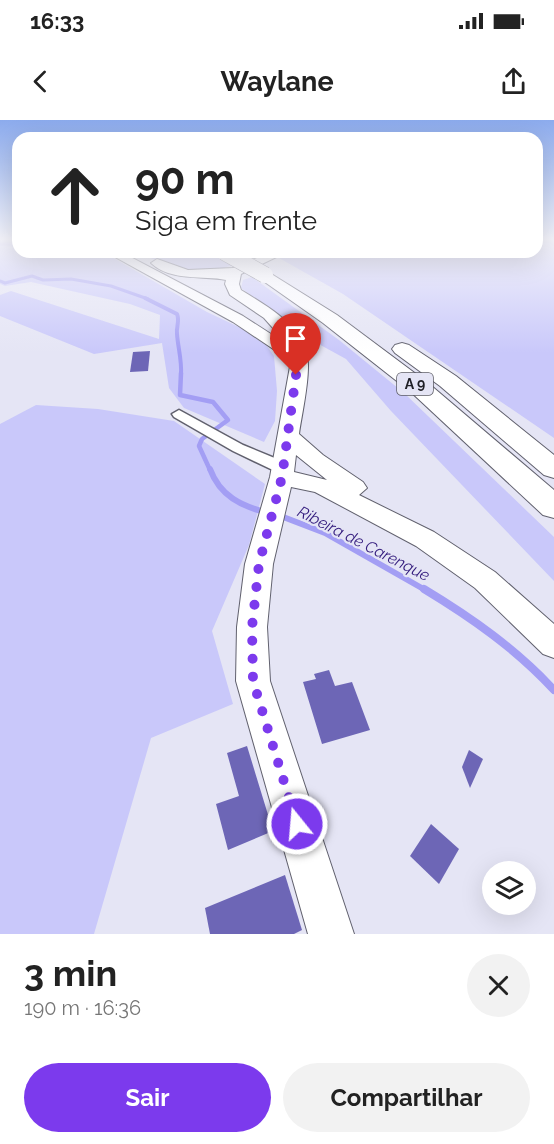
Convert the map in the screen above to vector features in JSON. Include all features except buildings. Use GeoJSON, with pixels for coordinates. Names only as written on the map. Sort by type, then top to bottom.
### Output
{"type":"FeatureCollection","features":[{"type":"Feature","properties":{"kind":"highway","name":"A 9"},"geometry":{"type":"LineString","coordinates":[[287,277],[330,319],[420,388],[554,507]]}},
{"type":"Feature","properties":{"kind":"highway","name":"A 9"},"geometry":{"type":"LineString","coordinates":[[293,277],[352,314],[448,381],[554,469]]}},
{"type":"Feature","properties":{"kind":"main road"},"geometry":{"type":"LineString","coordinates":[[164,277],[189,289],[222,277]]}},
{"type":"Feature","properties":{"kind":"main road"},"geometry":{"type":"LineString","coordinates":[[168,277],[300,360]]}},
{"type":"Feature","properties":{"kind":"main road"},"geometry":{"type":"LineString","coordinates":[[234,277],[232,284],[235,292],[268,315],[296,342],[300,360],[279,487],[259,564],[252,627],[253,681],[331,934]]}},
{"type":"Feature","properties":{"kind":"main road"},"geometry":{"type":"LineString","coordinates":[[289,436],[323,466],[426,533],[485,580],[554,644]]}},
{"type":"Feature","properties":{"kind":"main road"},"geometry":{"type":"LineString","coordinates":[[279,487],[323,466]]}},
{"type":"Feature","properties":{"kind":"main road"},"geometry":{"type":"LineString","coordinates":[[279,487],[322,486],[425,539],[485,580]]}},
{"type":"Feature","properties":{"kind":"street"},"geometry":{"type":"LineString","coordinates":[[179,414],[224,440],[279,487]]}},
{"type":"Feature","properties":{"kind":"shaded area"},"geometry":{"type":"Polygon","coordinates":[[[0,277],[146,277],[207,312],[241,328],[267,346],[274,356],[277,391],[275,421],[264,442],[184,408],[169,388],[162,343],[94,354],[0,316],[0,295],[11,291],[159,339],[160,315],[130,304],[31,282],[5,286],[0,284],[0,277]]]}},
{"type":"Feature","properties":{"kind":"shaded area"},"geometry":{"type":"Polygon","coordinates":[[[252,277],[339,340],[404,393],[554,537],[554,581],[391,411],[346,359],[315,342],[241,288],[243,280],[252,277]]]}},
{"type":"Feature","properties":{"kind":"shaded area"},"geometry":{"type":"Polygon","coordinates":[[[313,277],[554,277],[554,438],[343,294],[313,277]]]}},
{"type":"Feature","properties":{"kind":"shaded area"},"geometry":{"type":"Polygon","coordinates":[[[36,405],[98,409],[174,421],[265,484],[249,545],[212,631],[233,704],[151,738],[94,934],[0,934],[0,424],[36,405]]]}},
{"type":"Feature","properties":{"kind":"waterway","name":"Ribeira de Carenque"},"geometry":{"type":"LineString","coordinates":[[0,281],[5,283],[28,277]]}},
{"type":"Feature","properties":{"kind":"waterway","name":"Ribeira de Carenque"},"geometry":{"type":"LineString","coordinates":[[35,277],[43,280],[71,279],[111,286],[148,299]]}},
{"type":"Feature","properties":{"kind":"waterway","name":"Ribeira de Carenque"},"geometry":{"type":"LineString","coordinates":[[145,298],[177,314],[181,373]]}},
{"type":"Feature","properties":{"kind":"waterway","name":"Ribeira de Carenque"},"geometry":{"type":"LineString","coordinates":[[181,373],[180,395],[213,402],[228,420],[202,439],[199,446],[210,470]]}},
{"type":"Feature","properties":{"kind":"waterway","name":"Ribeira de Carenque"},"geometry":{"type":"LineString","coordinates":[[210,469],[219,486],[226,493],[240,503],[268,513]]}},
{"type":"Feature","properties":{"kind":"waterway","name":"Ribeira de Carenque"},"geometry":{"type":"LineString","coordinates":[[278,515],[325,533],[427,591]]}},
{"type":"Feature","properties":{"kind":"waterway","name":"Ribeira de Carenque"},"geometry":{"type":"LineString","coordinates":[[424,589],[493,635],[554,690]]}},
{"type":"Feature","properties":{"kind":"route"},"geometry":{"type":"LineString","coordinates":[[296,375],[285,461],[259,564],[252,627],[253,681],[297,824]]}}]}
